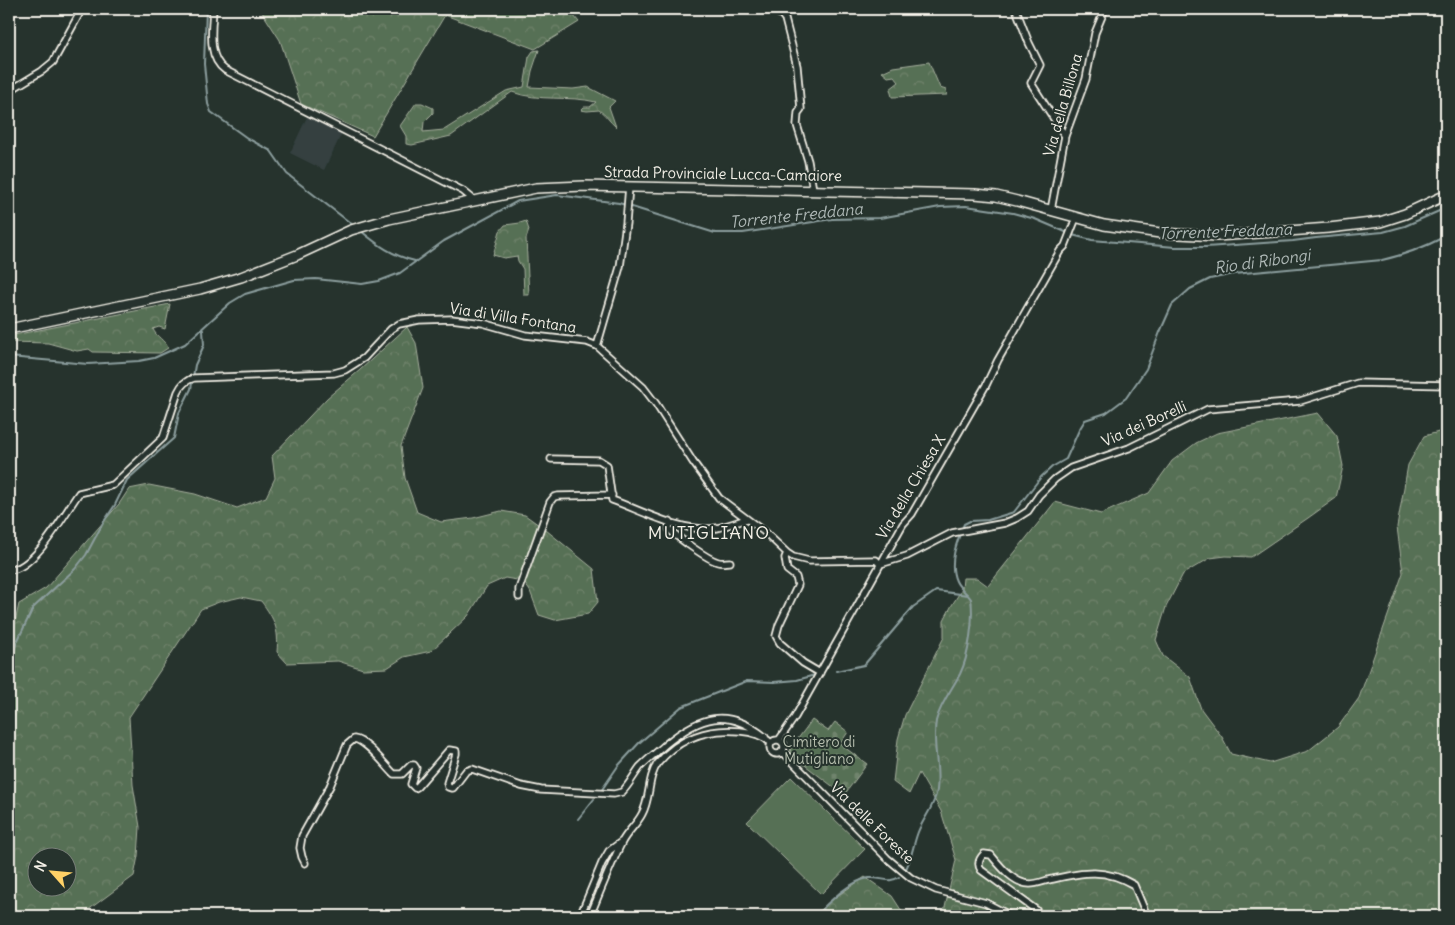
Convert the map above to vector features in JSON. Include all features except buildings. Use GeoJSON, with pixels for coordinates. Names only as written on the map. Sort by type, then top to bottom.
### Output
{"type":"FeatureCollection","features":[{"type":"Feature","properties":{"kind":"main road","name":"Strada Provinciale Lucca-Camaiore"},"geometry":{"type":"LineString","coordinates":[[9,329],[200,289],[241,277],[363,226],[474,200],[536,188],[630,186],[974,194],[996,196],[1051,210],[1075,222],[1160,233],[1210,236],[1243,235],[1380,222],[1405,214],[1446,195]]}},
{"type":"Feature","properties":{"kind":"street"},"geometry":{"type":"LineString","coordinates":[[9,91],[53,62],[82,9]]}},
{"type":"Feature","properties":{"kind":"street"},"geometry":{"type":"LineString","coordinates":[[213,9],[213,54],[219,66],[463,191],[474,200]]}},
{"type":"Feature","properties":{"kind":"street","name":"Via della Billona"},"geometry":{"type":"LineString","coordinates":[[1051,210],[1065,136],[1086,78],[1095,33],[1105,9]]}},
{"type":"Feature","properties":{"kind":"street"},"geometry":{"type":"LineString","coordinates":[[775,12],[782,14],[786,19],[797,66],[801,109],[798,113],[798,126],[808,161],[813,190]]}},
{"type":"Feature","properties":{"kind":"street"},"geometry":{"type":"LineString","coordinates":[[1016,12],[1028,43],[1040,65],[1031,84],[1065,136]]}},
{"type":"Feature","properties":{"kind":"street"},"geometry":{"type":"LineString","coordinates":[[596,346],[620,267],[630,186]]}},
{"type":"Feature","properties":{"kind":"street","name":"Via della Chiesa X"},"geometry":{"type":"LineString","coordinates":[[779,740],[795,718],[903,524],[912,514],[986,386],[1002,352],[1060,250],[1065,246],[1075,222]]}},
{"type":"Feature","properties":{"kind":"street","name":"Via di Villa Fontana"},"geometry":{"type":"LineString","coordinates":[[9,570],[20,568],[32,558],[60,523],[79,493],[113,485],[163,438],[178,392],[184,383],[192,379],[334,373],[345,370],[364,358],[391,329],[399,324],[419,320],[451,319],[483,323],[525,335],[587,342],[596,346],[643,387],[712,490],[727,506],[767,534],[787,553],[793,557],[809,561],[829,562],[869,559],[876,560],[880,564]]}},
{"type":"Feature","properties":{"kind":"street","name":"Via dei Borelli"},"geometry":{"type":"LineString","coordinates":[[880,564],[907,556],[956,532],[1005,523],[1018,518],[1028,511],[1054,479],[1071,468],[1129,448],[1208,409],[1300,401],[1358,383],[1446,385]]}},
{"type":"Feature","properties":{"kind":"street"},"geometry":{"type":"LineString","coordinates":[[551,459],[599,460],[607,465],[612,500],[680,526],[709,528],[747,519]]}},
{"type":"Feature","properties":{"kind":"street"},"geometry":{"type":"LineString","coordinates":[[519,597],[518,589],[550,502],[554,497],[612,495]]}},
{"type":"Feature","properties":{"kind":"street"},"geometry":{"type":"LineString","coordinates":[[670,521],[669,528],[675,534],[711,559],[719,562],[730,562]]}},
{"type":"Feature","properties":{"kind":"street"},"geometry":{"type":"LineString","coordinates":[[787,553],[784,558],[787,570],[796,577],[798,585],[779,625],[776,636],[780,644],[803,663],[820,673]]}},
{"type":"Feature","properties":{"kind":"street"},"geometry":{"type":"LineString","coordinates":[[305,863],[300,848],[302,836],[330,786],[347,745],[354,739],[359,739],[367,746],[394,774],[402,774],[411,765],[414,765],[416,768],[411,784],[415,788],[452,749],[456,751],[456,754],[447,783],[448,787],[451,788],[466,771],[472,769],[521,786],[541,790],[614,794],[622,792],[639,768],[680,732],[706,720],[721,718],[745,724],[772,743]]}},
{"type":"Feature","properties":{"kind":"street"},"geometry":{"type":"LineString","coordinates":[[590,916],[622,841],[642,815],[647,803],[652,772],[658,764],[676,747],[688,739],[712,730],[746,732],[765,737]]}},
{"type":"Feature","properties":{"kind":"street"},"geometry":{"type":"LineString","coordinates":[[775,740],[779,740],[784,745],[782,751],[778,753],[774,752],[770,747],[775,740]]}},
{"type":"Feature","properties":{"kind":"street","name":"Via delle Foreste"},"geometry":{"type":"LineString","coordinates":[[782,751],[887,858],[911,878],[936,890],[986,903],[1011,916]]}},
{"type":"Feature","properties":{"kind":"street"},"geometry":{"type":"LineString","coordinates":[[580,916],[602,863],[609,851],[622,841]]}},
{"type":"Feature","properties":{"kind":"street"},"geometry":{"type":"LineString","coordinates":[[1037,916],[1036,910],[981,870],[978,866],[984,854],[992,855],[1000,867],[1020,882],[1030,884],[1082,873],[1112,874],[1134,885],[1147,916]]}},
{"type":"Feature","properties":{"kind":"shaded area"},"geometry":{"type":"Polygon","coordinates":[[[307,117],[342,133],[324,170],[290,153],[307,117]]]}},
{"type":"Feature","properties":{"kind":"green space"},"geometry":{"type":"Polygon","coordinates":[[[260,9],[568,9],[579,22],[535,49],[445,15],[373,136],[301,104],[280,40],[260,9]]]}},
{"type":"Feature","properties":{"kind":"green space"},"geometry":{"type":"Polygon","coordinates":[[[539,50],[529,87],[573,89],[588,87],[615,101],[609,107],[616,127],[599,110],[581,110],[584,107],[590,107],[596,102],[533,97],[512,92],[451,136],[412,145],[406,144],[406,136],[400,126],[416,103],[422,103],[433,108],[433,113],[424,122],[423,132],[444,130],[506,91],[524,87],[529,57],[533,51],[539,50]]]}},
{"type":"Feature","properties":{"kind":"green space"},"geometry":{"type":"Polygon","coordinates":[[[929,62],[940,88],[946,90],[947,95],[892,97],[890,89],[899,82],[894,76],[888,77],[882,72],[893,67],[929,62]]]}},
{"type":"Feature","properties":{"kind":"green space"},"geometry":{"type":"Polygon","coordinates":[[[526,221],[529,230],[526,239],[529,295],[524,295],[523,269],[517,256],[504,258],[493,255],[500,231],[505,225],[526,221]]]}},
{"type":"Feature","properties":{"kind":"green space"},"geometry":{"type":"Polygon","coordinates":[[[170,304],[165,329],[159,327],[153,329],[168,348],[160,353],[93,352],[89,349],[77,351],[48,343],[9,342],[9,336],[170,304]]]}},
{"type":"Feature","properties":{"kind":"green space"},"geometry":{"type":"Polygon","coordinates":[[[407,327],[416,343],[423,388],[401,446],[405,478],[417,512],[441,522],[473,518],[501,511],[525,515],[594,569],[598,602],[588,614],[555,620],[539,615],[530,591],[523,581],[505,578],[487,586],[468,616],[431,651],[404,657],[387,668],[363,669],[338,661],[287,663],[277,652],[277,631],[270,614],[261,601],[241,597],[219,602],[201,609],[129,717],[133,785],[140,827],[138,856],[134,876],[80,916],[9,916],[9,649],[19,604],[46,588],[119,504],[129,489],[149,485],[195,494],[237,508],[266,497],[275,478],[272,456],[327,398],[407,327]]]}},
{"type":"Feature","properties":{"kind":"green space"},"geometry":{"type":"Polygon","coordinates":[[[1318,413],[1337,436],[1343,466],[1336,498],[1251,557],[1226,556],[1210,558],[1183,574],[1166,607],[1156,640],[1163,656],[1190,677],[1201,709],[1222,737],[1231,754],[1270,763],[1308,751],[1338,727],[1359,698],[1403,573],[1397,527],[1408,465],[1424,436],[1446,430],[1446,916],[943,916],[956,860],[941,811],[919,773],[909,794],[893,782],[898,739],[905,715],[944,637],[944,620],[962,589],[963,578],[977,578],[988,586],[1055,502],[1101,514],[1149,493],[1172,461],[1196,443],[1217,433],[1318,413]]]}},
{"type":"Feature","properties":{"kind":"green space","name":"Cimitero di Mutigliano"},"geometry":{"type":"Polygon","coordinates":[[[812,720],[828,731],[835,722],[848,732],[840,744],[867,764],[844,795],[790,752],[812,720]]]}},
{"type":"Feature","properties":{"kind":"green space"},"geometry":{"type":"Polygon","coordinates":[[[791,777],[865,849],[821,894],[747,822],[791,777]]]}},
{"type":"Feature","properties":{"kind":"green space"},"geometry":{"type":"Polygon","coordinates":[[[865,877],[892,896],[905,916],[813,916],[834,898],[865,877]]]}},
{"type":"Feature","properties":{"kind":"waterway"},"geometry":{"type":"LineString","coordinates":[[206,9],[204,64],[208,104],[211,112],[247,138],[271,151],[287,174],[353,225]]}},
{"type":"Feature","properties":{"kind":"waterway","name":"Torrente Freddana"},"geometry":{"type":"LineString","coordinates":[[9,357],[88,364],[139,361],[154,358],[185,344],[230,303],[245,294],[294,280],[316,279],[362,284],[379,281],[400,273],[444,241],[518,201],[557,195],[619,203],[715,233],[743,233],[832,219],[880,218],[940,207],[966,206],[1013,213],[1035,219],[1068,233]]}},
{"type":"Feature","properties":{"kind":"waterway","name":"Torrente Freddana"},"geometry":{"type":"LineString","coordinates":[[1072,235],[1092,240],[1175,247],[1206,247],[1293,241],[1383,232],[1405,226],[1446,208]]}},
{"type":"Feature","properties":{"kind":"waterway"},"geometry":{"type":"LineString","coordinates":[[361,231],[386,249],[415,261]]}},
{"type":"Feature","properties":{"kind":"waterway","name":"Rio di Ribongi"},"geometry":{"type":"LineString","coordinates":[[905,871],[918,832],[936,796],[938,781],[935,738],[936,721],[943,703],[960,674],[966,658],[970,637],[971,599],[957,584],[953,567],[954,552],[964,524],[970,521],[988,520],[1014,512],[1041,477],[1052,467],[1066,459],[1085,420],[1106,413],[1126,398],[1146,369],[1172,305],[1190,289],[1210,279],[1234,274],[1382,260],[1399,256],[1446,236]]}},
{"type":"Feature","properties":{"kind":"waterway"},"geometry":{"type":"LineString","coordinates":[[9,669],[16,644],[33,608],[75,569],[86,555],[127,480],[174,438],[179,413],[191,389],[195,365],[204,345],[203,330]]}},
{"type":"Feature","properties":{"kind":"waterway"},"geometry":{"type":"LineString","coordinates":[[836,671],[864,665],[913,607],[936,591],[968,595]]}},
{"type":"Feature","properties":{"kind":"waterway"},"geometry":{"type":"LineString","coordinates":[[601,791],[618,766],[639,743],[681,707],[747,681],[774,682],[797,680],[815,675]]}},
{"type":"Feature","properties":{"kind":"waterway"},"geometry":{"type":"LineString","coordinates":[[578,819],[594,799]]}},
{"type":"Feature","properties":{"kind":"waterway","name":"Rio di Ribongi"},"geometry":{"type":"LineString","coordinates":[[816,916],[847,887],[855,883],[869,878],[892,880],[899,877]]}},
{"type":"Feature","properties":{"kind":"district","name":"MUTIGLIANO"},"geometry":{"type":"Point","coordinates":[709,533]}}]}
